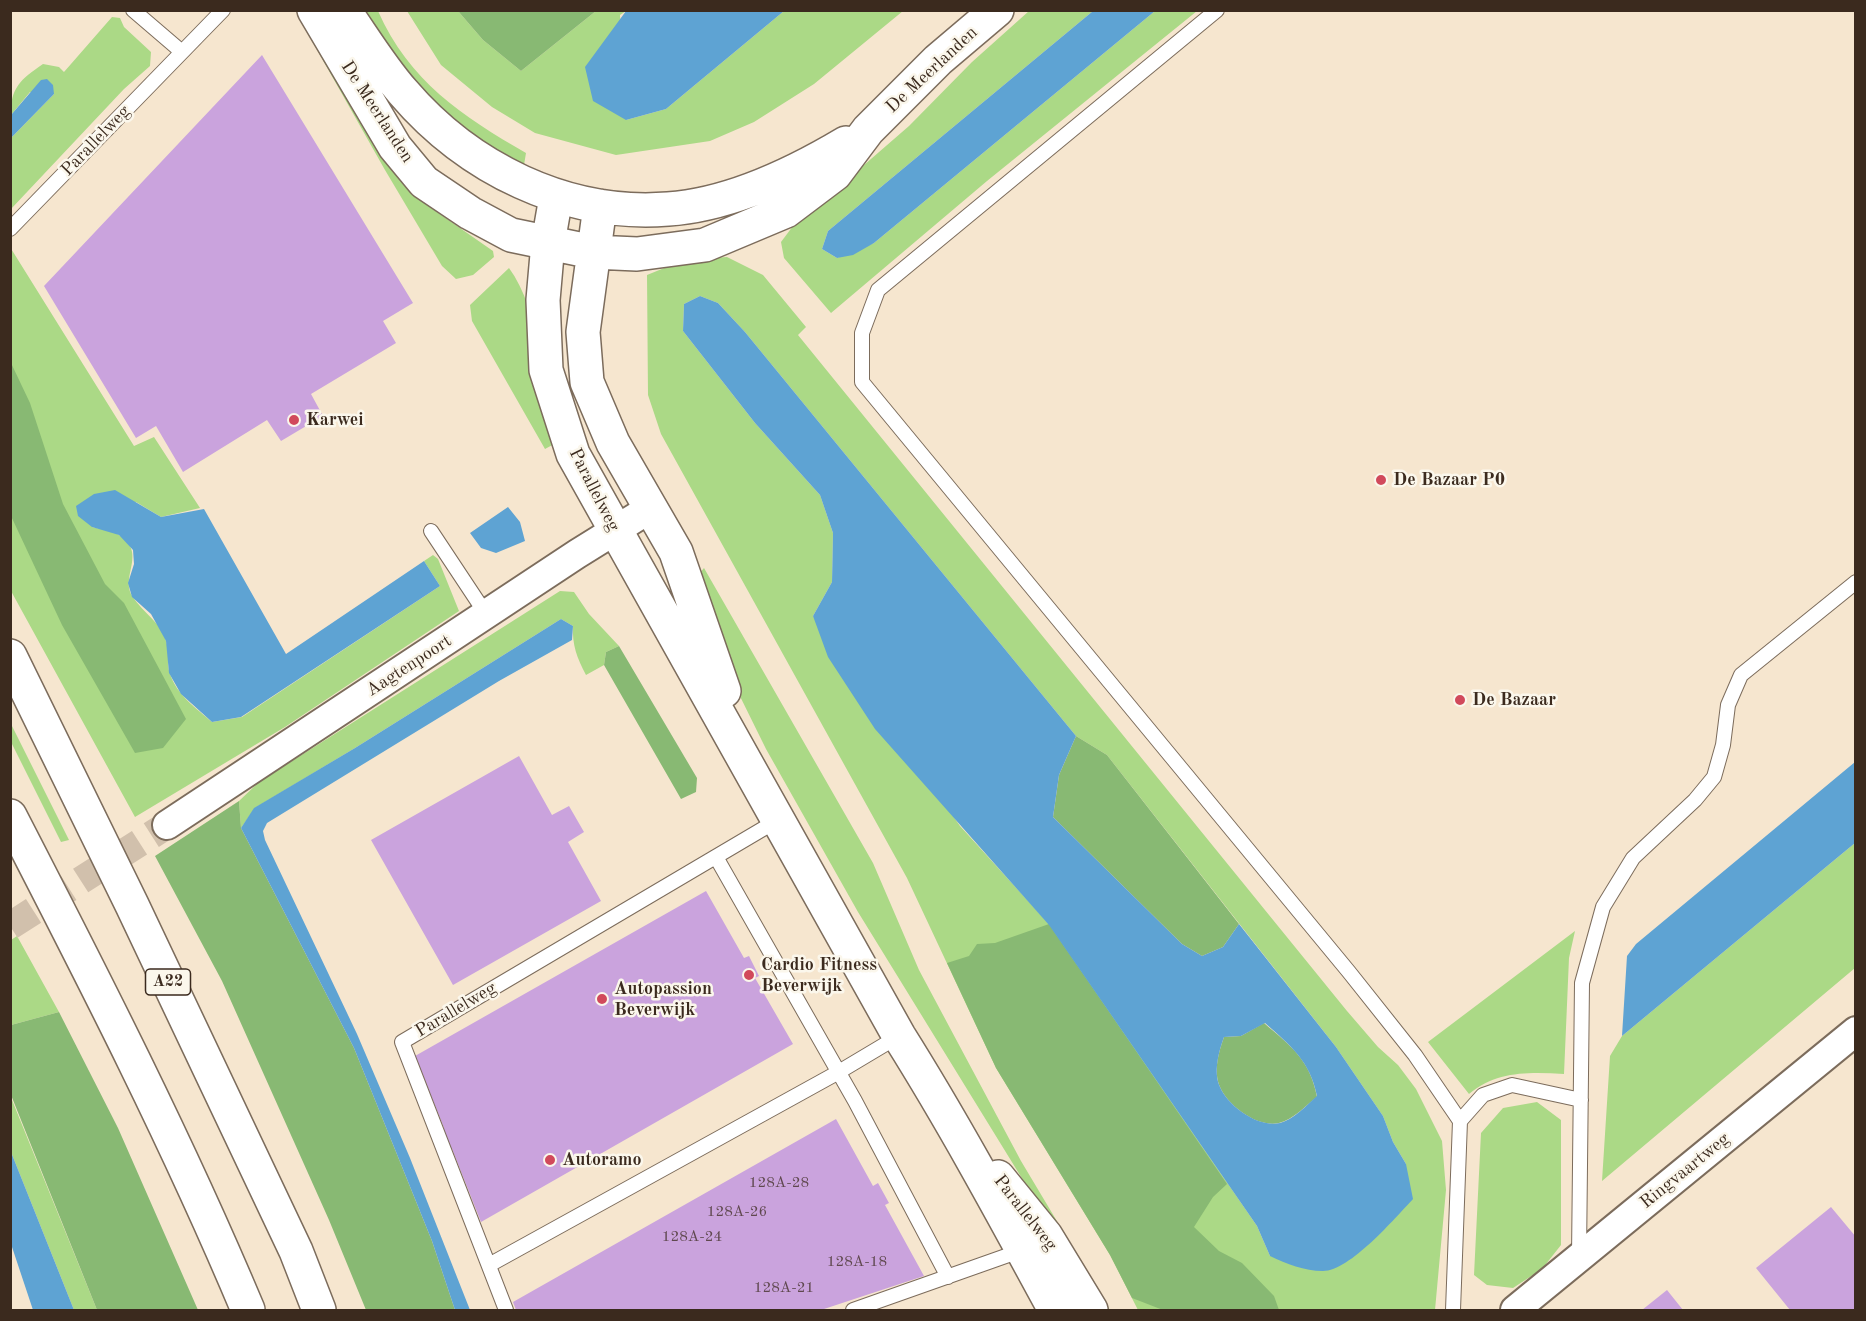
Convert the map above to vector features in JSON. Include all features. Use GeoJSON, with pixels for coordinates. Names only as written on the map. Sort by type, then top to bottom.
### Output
{"type":"FeatureCollection","features":[{"type":"Feature","properties":{"kind":"main road","name":"De Meerlanden"},"geometry":{"type":"LineString","coordinates":[[314,10],[395,147],[424,182],[470,213],[512,235],[592,252],[637,254],[705,245],[747,230],[786,211],[835,174],[868,130],[938,60],[997,10]]}},
{"type":"Feature","properties":{"kind":"main road","name":"De Meerlanden"},"geometry":{"type":"LineString","coordinates":[[344,10],[403,92],[454,141],[490,165],[556,197],[600,206],[638,210],[670,209],[745,193],[808,166],[868,130]]}},
{"type":"Feature","properties":{"kind":"main road","name":"Parallelweg"},"geometry":{"type":"LineString","coordinates":[[556,197],[548,243],[543,300],[546,370],[573,454],[899,1036],[952,1120],[1020,1251],[1055,1311]]}},
{"type":"Feature","properties":{"kind":"main road","name":"Parallelweg"},"geometry":{"type":"LineString","coordinates":[[600,206],[583,332],[587,382],[613,443],[676,552],[726,695],[744,756]]}},
{"type":"Feature","properties":{"kind":"main road","name":"A22"},"geometry":{"type":"LineString","coordinates":[[10,656],[132,905],[286,1229],[319,1311]]}},
{"type":"Feature","properties":{"kind":"main road"},"geometry":{"type":"LineString","coordinates":[[10,816],[136,1059],[248,1311]]}},
{"type":"Feature","properties":{"kind":"main road","name":"Parallelweg"},"geometry":{"type":"LineString","coordinates":[[952,1120],[1046,1236],[1091,1311]]}},
{"type":"Feature","properties":{"kind":"street","name":"Aagtenpoort"},"geometry":{"type":"LineString","coordinates":[[167,825],[651,508]]}},
{"type":"Feature","properties":{"kind":"street","name":"Ringvaartweg"},"geometry":{"type":"LineString","coordinates":[[1515,1311],[1856,1031]]}},
{"type":"Feature","properties":{"kind":"lane"},"geometry":{"type":"LineString","coordinates":[[134,10],[182,52]]}},
{"type":"Feature","properties":{"kind":"lane","name":"Parallelweg"},"geometry":{"type":"LineString","coordinates":[[10,229],[223,10]]}},
{"type":"Feature","properties":{"kind":"lane"},"geometry":{"type":"LineString","coordinates":[[1217,10],[878,290],[862,333],[862,381],[1342,962],[1415,1055],[1460,1121],[1453,1311]]}},
{"type":"Feature","properties":{"kind":"lane"},"geometry":{"type":"LineString","coordinates":[[431,531],[486,614]]}},
{"type":"Feature","properties":{"kind":"lane"},"geometry":{"type":"LineString","coordinates":[[1578,1258],[1582,983],[1603,907],[1633,858],[1695,800],[1714,777],[1723,745],[1728,705],[1741,675],[1856,582]]}},
{"type":"Feature","properties":{"kind":"lane","name":"Parallelweg"},"geometry":{"type":"LineString","coordinates":[[506,1311],[402,1042],[778,820]]}},
{"type":"Feature","properties":{"kind":"lane"},"geometry":{"type":"LineString","coordinates":[[716,857],[948,1277]]}},
{"type":"Feature","properties":{"kind":"lane"},"geometry":{"type":"LineString","coordinates":[[489,1265],[837,1073],[899,1036]]}},
{"type":"Feature","properties":{"kind":"lane"},"geometry":{"type":"LineString","coordinates":[[1460,1121],[1483,1095],[1512,1085],[1581,1100]]}},
{"type":"Feature","properties":{"kind":"lane","name":"Parallelweg"},"geometry":{"type":"LineString","coordinates":[[854,1311],[1020,1251]]}},
{"type":"Feature","properties":{"kind":"green space"},"geometry":{"type":"Polygon","coordinates":[[[361,11],[378,11],[405,58],[422,77],[459,110],[526,153],[524,165],[482,145],[425,98],[361,11]]]}},
{"type":"Feature","properties":{"kind":"green space"},"geometry":{"type":"Polygon","coordinates":[[[407,11],[458,11],[483,40],[521,71],[596,11],[626,11],[620,15],[626,120],[666,109],[784,11],[903,11],[814,84],[754,122],[710,141],[616,155],[535,133],[492,107],[441,65],[407,11]]]}},
{"type":"Feature","properties":{"kind":"green space"},"geometry":{"type":"Polygon","coordinates":[[[458,11],[596,11],[521,71],[483,40],[458,11]]]}},
{"type":"Feature","properties":{"kind":"green space"},"geometry":{"type":"Polygon","coordinates":[[[1029,11],[1093,11],[828,231],[822,249],[837,258],[874,243],[1155,11],[1197,11],[987,181],[831,313],[784,258],[781,242],[799,218],[826,198],[909,126],[972,62],[1029,11]]]}},
{"type":"Feature","properties":{"kind":"green space"},"geometry":{"type":"Polygon","coordinates":[[[112,17],[120,18],[124,27],[151,52],[150,66],[124,89],[11,209],[11,138],[54,94],[30,92],[11,115],[12,98],[18,85],[43,64],[59,67],[64,72],[112,17]]]}},
{"type":"Feature","properties":{"kind":"green space"},"geometry":{"type":"Polygon","coordinates":[[[309,21],[372,132],[411,194],[493,251],[494,257],[473,275],[456,279],[442,266],[303,25],[309,21]]]}},
{"type":"Feature","properties":{"kind":"green space"},"geometry":{"type":"Polygon","coordinates":[[[10,247],[134,446],[154,437],[200,508],[161,517],[136,502],[92,527],[113,532],[127,542],[132,557],[130,589],[133,597],[164,634],[173,682],[188,701],[212,722],[242,717],[440,586],[424,561],[433,555],[438,559],[459,611],[285,727],[135,817],[11,591],[10,247]]]}},
{"type":"Feature","properties":{"kind":"green space"},"geometry":{"type":"Polygon","coordinates":[[[727,257],[763,275],[806,327],[798,335],[1347,1011],[1378,1047],[1398,1065],[1416,1089],[1442,1141],[1446,1190],[1435,1310],[1138,1310],[1110,1255],[996,1068],[907,878],[661,434],[648,395],[647,275],[684,260],[727,257]],[[700,296],[684,304],[683,331],[755,423],[820,495],[833,533],[832,582],[813,616],[960,826],[1049,924],[1257,1226],[1270,1256],[1406,1164],[1393,1142],[1383,1116],[1336,1047],[1107,755],[1076,736],[745,332],[718,303],[700,296]]]}},
{"type":"Feature","properties":{"kind":"green space"},"geometry":{"type":"Polygon","coordinates":[[[509,268],[520,285],[528,306],[540,352],[556,443],[545,449],[472,321],[470,305],[509,268]]]}},
{"type":"Feature","properties":{"kind":"green space"},"geometry":{"type":"Polygon","coordinates":[[[11,363],[30,403],[63,504],[105,584],[124,603],[186,719],[163,748],[135,753],[62,625],[11,516],[11,363]]]}},
{"type":"Feature","properties":{"kind":"green space"},"geometry":{"type":"Polygon","coordinates":[[[704,568],[873,863],[919,970],[1021,1161],[1110,1310],[1103,1310],[858,912],[766,749],[728,672],[699,574],[704,568]]]}},
{"type":"Feature","properties":{"kind":"green space"},"geometry":{"type":"Polygon","coordinates":[[[560,591],[574,592],[589,614],[619,646],[606,652],[604,665],[586,675],[576,651],[573,626],[561,619],[255,808],[241,828],[239,801],[259,782],[560,591]]]}},
{"type":"Feature","properties":{"kind":"green space"},"geometry":{"type":"Polygon","coordinates":[[[619,646],[697,778],[696,792],[681,799],[604,665],[606,652],[619,646]]]}},
{"type":"Feature","properties":{"kind":"green space"},"geometry":{"type":"Polygon","coordinates":[[[10,722],[69,840],[61,842],[11,742],[10,722]]]}},
{"type":"Feature","properties":{"kind":"green space"},"geometry":{"type":"Polygon","coordinates":[[[1076,736],[1107,755],[1239,924],[1223,947],[1202,956],[1182,944],[1053,817],[1059,775],[1076,736]]]}},
{"type":"Feature","properties":{"kind":"green space"},"geometry":{"type":"Polygon","coordinates":[[[239,801],[241,828],[354,1048],[432,1241],[455,1310],[366,1310],[329,1220],[222,981],[155,856],[239,801]]]}},
{"type":"Feature","properties":{"kind":"green space"},"geometry":{"type":"Polygon","coordinates":[[[1855,843],[1855,968],[1602,1181],[1610,1056],[1622,1036],[1855,843]]]}},
{"type":"Feature","properties":{"kind":"green space"},"geometry":{"type":"Polygon","coordinates":[[[1049,924],[1227,1184],[1213,1197],[1194,1227],[1219,1251],[1242,1263],[1274,1296],[1279,1310],[1163,1310],[1132,1298],[1110,1255],[996,1068],[947,963],[969,956],[977,944],[995,943],[1049,924]]]}},
{"type":"Feature","properties":{"kind":"green space"},"geometry":{"type":"Polygon","coordinates":[[[1575,931],[1569,958],[1564,1074],[1526,1073],[1502,1077],[1479,1086],[1469,1094],[1428,1042],[1575,931]]]}},
{"type":"Feature","properties":{"kind":"green space"},"geometry":{"type":"Polygon","coordinates":[[[17,936],[59,1012],[11,1025],[11,940],[17,936]]]}},
{"type":"Feature","properties":{"kind":"green space"},"geometry":{"type":"Polygon","coordinates":[[[59,1012],[118,1128],[198,1310],[97,1310],[11,1095],[11,1025],[59,1012]]]}},
{"type":"Feature","properties":{"kind":"green space"},"geometry":{"type":"Polygon","coordinates":[[[1264,1023],[1291,1047],[1305,1064],[1317,1097],[1294,1116],[1271,1124],[1253,1119],[1237,1108],[1224,1094],[1217,1074],[1224,1037],[1241,1036],[1264,1023]]]}},
{"type":"Feature","properties":{"kind":"green space"},"geometry":{"type":"Polygon","coordinates":[[[10,1095],[97,1310],[74,1310],[11,1152],[10,1095]]]}},
{"type":"Feature","properties":{"kind":"green space"},"geometry":{"type":"Polygon","coordinates":[[[1537,1102],[1561,1120],[1561,1245],[1542,1269],[1513,1288],[1487,1285],[1474,1275],[1481,1133],[1503,1108],[1537,1102]]]}},
{"type":"Feature","properties":{"kind":"water"},"geometry":{"type":"Polygon","coordinates":[[[626,11],[784,11],[666,109],[626,120],[593,101],[585,67],[626,11]]]}},
{"type":"Feature","properties":{"kind":"water"},"geometry":{"type":"Polygon","coordinates":[[[1093,11],[1155,11],[874,243],[853,255],[837,258],[822,249],[828,231],[1093,11]]]}},
{"type":"Feature","properties":{"kind":"water"},"geometry":{"type":"Polygon","coordinates":[[[47,79],[53,85],[54,94],[11,138],[11,115],[41,80],[47,79]]]}},
{"type":"Feature","properties":{"kind":"water"},"geometry":{"type":"Polygon","coordinates":[[[700,296],[718,303],[745,332],[1076,736],[1059,775],[1053,817],[1182,944],[1202,956],[1223,947],[1239,924],[1336,1047],[1383,1116],[1393,1142],[1406,1164],[1413,1199],[1359,1253],[1334,1269],[1323,1271],[1309,1270],[1270,1256],[1257,1226],[1049,925],[875,729],[828,657],[813,616],[832,582],[833,533],[820,495],[755,423],[683,331],[684,304],[700,296]],[[1265,1023],[1241,1036],[1224,1037],[1217,1075],[1224,1094],[1237,1108],[1253,1119],[1271,1124],[1290,1119],[1317,1096],[1310,1073],[1298,1055],[1265,1023]]]}},
{"type":"Feature","properties":{"kind":"water"},"geometry":{"type":"Polygon","coordinates":[[[115,490],[161,517],[204,509],[286,654],[424,561],[440,586],[241,717],[212,722],[181,694],[169,673],[166,641],[151,614],[132,597],[128,583],[134,564],[133,550],[119,535],[92,527],[78,516],[76,506],[94,494],[115,490]]]}},
{"type":"Feature","properties":{"kind":"water"},"geometry":{"type":"Polygon","coordinates":[[[508,507],[520,522],[525,541],[496,553],[481,548],[470,533],[508,507]]]}},
{"type":"Feature","properties":{"kind":"water"},"geometry":{"type":"Polygon","coordinates":[[[561,619],[573,626],[572,640],[499,681],[267,823],[263,831],[265,840],[357,1034],[410,1158],[470,1310],[455,1310],[432,1241],[354,1048],[241,828],[254,808],[355,748],[561,619]]]}},
{"type":"Feature","properties":{"kind":"water"},"geometry":{"type":"Polygon","coordinates":[[[1855,762],[1855,843],[1622,1036],[1627,956],[1636,944],[1855,762]]]}},
{"type":"Feature","properties":{"kind":"water"},"geometry":{"type":"Polygon","coordinates":[[[11,1152],[74,1310],[33,1310],[11,1244],[11,1152]]]}},
{"type":"Feature","properties":{"kind":"building"},"geometry":{"type":"Polygon","coordinates":[[[262,55],[413,303],[383,321],[396,343],[311,394],[323,416],[281,441],[267,420],[183,472],[156,426],[136,438],[44,286],[262,55]]]}},
{"type":"Feature","properties":{"kind":"building"},"geometry":{"type":"Polygon","coordinates":[[[519,756],[552,815],[569,806],[584,832],[568,842],[601,901],[453,985],[371,840],[519,756]]]}},
{"type":"Feature","properties":{"kind":"building"},"geometry":{"type":"Polygon","coordinates":[[[706,891],[744,958],[749,956],[759,976],[755,978],[793,1044],[481,1222],[452,1149],[448,1151],[439,1130],[444,1128],[415,1056],[706,891]]]}},
{"type":"Feature","properties":{"kind":"building"},"geometry":{"type":"Polygon","coordinates":[[[836,1119],[873,1186],[878,1183],[889,1203],[885,1205],[924,1276],[821,1310],[516,1310],[513,1302],[836,1119]]]}},
{"type":"Feature","properties":{"kind":"building"},"geometry":{"type":"Polygon","coordinates":[[[1831,1207],[1856,1237],[1856,1310],[1790,1310],[1756,1268],[1831,1207]]]}},
{"type":"Feature","properties":{"kind":"building"},"geometry":{"type":"Polygon","coordinates":[[[1667,1290],[1683,1310],[1642,1310],[1667,1290]]]}},
{"type":"Feature","properties":{"kind":"tunnel"},"geometry":{"type":"LineString","coordinates":[[10,926],[167,825]]}},
{"type":"Feature","properties":{"kind":"place","name":"Karwei"},"geometry":{"type":"Point","coordinates":[294,420]}},
{"type":"Feature","properties":{"kind":"place","name":"De Bazaar P0"},"geometry":{"type":"Point","coordinates":[1381,480]}},
{"type":"Feature","properties":{"kind":"place","name":"De Bazaar"},"geometry":{"type":"Point","coordinates":[1460,700]}},
{"type":"Feature","properties":{"kind":"place","name":"Cardio Fitness Beverwijk"},"geometry":{"type":"Point","coordinates":[749,975]}},
{"type":"Feature","properties":{"kind":"place","name":"Autopassion Beverwijk"},"geometry":{"type":"Point","coordinates":[602,999]}},
{"type":"Feature","properties":{"kind":"place","name":"Autoramo"},"geometry":{"type":"Point","coordinates":[550,1160]}}]}
